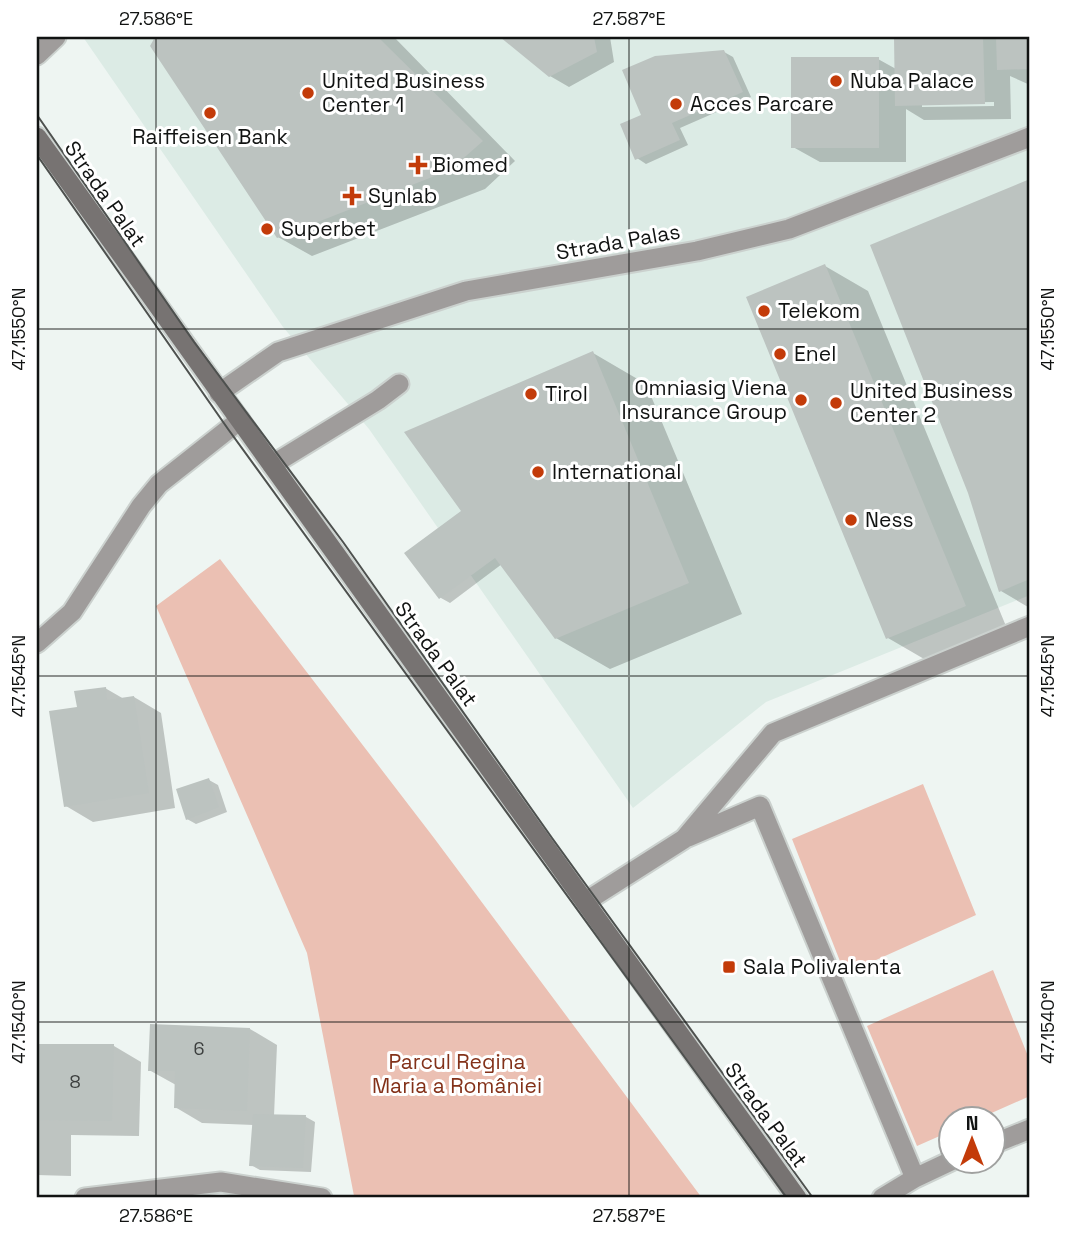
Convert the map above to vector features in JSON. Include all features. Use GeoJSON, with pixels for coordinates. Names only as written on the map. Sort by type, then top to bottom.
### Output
{"type":"FeatureCollection","features":[{"type":"Feature","properties":{"kind":"main road","name":"Strada Palat"},"geometry":{"type":"LineString","coordinates":[[37,137],[797,1198]]}},
{"type":"Feature","properties":{"kind":"street"},"geometry":{"type":"LineString","coordinates":[[37,55],[56,37]]}},
{"type":"Feature","properties":{"kind":"street","name":"Strada Palas"},"geometry":{"type":"LineString","coordinates":[[219,393],[278,352],[466,291],[697,251],[789,229],[1030,137]]}},
{"type":"Feature","properties":{"kind":"street"},"geometry":{"type":"LineString","coordinates":[[272,465],[378,400],[399,384]]}},
{"type":"Feature","properties":{"kind":"street"},"geometry":{"type":"LineString","coordinates":[[37,643],[72,612],[141,506],[159,484],[240,420]]}},
{"type":"Feature","properties":{"kind":"street"},"geometry":{"type":"LineString","coordinates":[[684,839],[773,733],[1030,626]]}},
{"type":"Feature","properties":{"kind":"street"},"geometry":{"type":"LineString","coordinates":[[585,902],[684,839],[760,806],[915,1178]]}},
{"type":"Feature","properties":{"kind":"street"},"geometry":{"type":"LineString","coordinates":[[1007,1138],[1030,1129]]}},
{"type":"Feature","properties":{"kind":"street"},"geometry":{"type":"LineString","coordinates":[[882,1198],[937,1168]]}},
{"type":"Feature","properties":{"kind":"street"},"geometry":{"type":"LineString","coordinates":[[85,1198],[221,1182],[322,1198]]}},
{"type":"Feature","properties":{"kind":"shaded area"},"geometry":{"type":"Polygon","coordinates":[[[83,37],[1030,37],[1030,595],[766,702],[633,808],[369,429],[283,327],[83,37]]]}},
{"type":"Feature","properties":{"kind":"green space","name":"Parcul Regina Maria a României"},"geometry":{"type":"Polygon","coordinates":[[[220,559],[434,838],[702,1198],[354,1196],[307,953],[156,606],[220,559]]]}},
{"type":"Feature","properties":{"kind":"green space"},"geometry":{"type":"Polygon","coordinates":[[[923,784],[976,915],[845,974],[792,839],[923,784]]]}},
{"type":"Feature","properties":{"kind":"green space"},"geometry":{"type":"Polygon","coordinates":[[[993,970],[1030,1061],[1030,1096],[1007,1106],[937,1106],[937,1137],[917,1146],[867,1026],[993,970]]]}},
{"type":"Feature","properties":{"kind":"building","name":"United Business Center 1"},"geometry":{"type":"Polygon","coordinates":[[[155,37],[378,37],[483,141],[450,170],[277,238],[150,46],[155,37]]]}},
{"type":"Feature","properties":{"kind":"building"},"geometry":{"type":"Polygon","coordinates":[[[500,37],[594,37],[597,52],[549,77],[500,37]]]}},
{"type":"Feature","properties":{"kind":"building"},"geometry":{"type":"Polygon","coordinates":[[[894,37],[983,37],[985,104],[895,106],[894,37]]]}},
{"type":"Feature","properties":{"kind":"building"},"geometry":{"type":"Polygon","coordinates":[[[996,37],[1030,37],[1030,69],[997,70],[996,37]]]}},
{"type":"Feature","properties":{"kind":"building","name":"Acces Parcare"},"geometry":{"type":"Polygon","coordinates":[[[724,50],[743,92],[672,123],[680,140],[635,160],[620,124],[641,115],[622,70],[655,56],[724,50]]]}},
{"type":"Feature","properties":{"kind":"building"},"geometry":{"type":"Polygon","coordinates":[[[791,57],[879,57],[879,148],[791,148],[791,57]]]}},
{"type":"Feature","properties":{"kind":"building"},"geometry":{"type":"Polygon","coordinates":[[[1030,179],[1030,579],[999,592],[968,493],[870,245],[1030,179]]]}},
{"type":"Feature","properties":{"kind":"building","name":"United Business Center 2"},"geometry":{"type":"Polygon","coordinates":[[[825,264],[966,606],[886,639],[746,297],[825,264]]]}},
{"type":"Feature","properties":{"kind":"building","name":"International"},"geometry":{"type":"Polygon","coordinates":[[[593,351],[689,583],[555,639],[495,558],[439,599],[404,553],[461,511],[404,432],[593,351]]]}},
{"type":"Feature","properties":{"kind":"building"},"geometry":{"type":"Polygon","coordinates":[[[106,687],[107,700],[134,696],[149,793],[64,807],[49,711],[77,707],[74,691],[106,687]]]}},
{"type":"Feature","properties":{"kind":"building"},"geometry":{"type":"Polygon","coordinates":[[[209,778],[219,807],[186,820],[176,789],[209,778]]]}},
{"type":"Feature","properties":{"kind":"building"},"geometry":{"type":"Polygon","coordinates":[[[150,1024],[250,1028],[247,1111],[174,1108],[175,1071],[148,1071],[150,1024]]]}},
{"type":"Feature","properties":{"kind":"building"},"geometry":{"type":"Polygon","coordinates":[[[37,1044],[114,1044],[112,1121],[37,1120],[37,1044]]]}},
{"type":"Feature","properties":{"kind":"building"},"geometry":{"type":"Polygon","coordinates":[[[253,1114],[306,1115],[303,1168],[249,1166],[253,1114]]]}},
{"type":"Feature","properties":{"kind":"tram line"},"geometry":{"type":"LineString","coordinates":[[37,115],[194,342],[343,542],[552,838],[813,1198]]}},
{"type":"Feature","properties":{"kind":"tram line"},"geometry":{"type":"LineString","coordinates":[[37,155],[228,429],[787,1198]]}},
{"type":"Feature","properties":{"kind":"place","name":"Nuba Palace"},"geometry":{"type":"Point","coordinates":[836,81]}},
{"type":"Feature","properties":{"kind":"place","name":"United Business Center 1"},"geometry":{"type":"Point","coordinates":[308,93]}},
{"type":"Feature","properties":{"kind":"place","name":"Acces Parcare"},"geometry":{"type":"Point","coordinates":[676,104]}},
{"type":"Feature","properties":{"kind":"place","name":"Raiffeisen Bank"},"geometry":{"type":"Point","coordinates":[210,113]}},
{"type":"Feature","properties":{"kind":"place","name":"Biomed"},"geometry":{"type":"Point","coordinates":[418,165]}},
{"type":"Feature","properties":{"kind":"place","name":"Synlab"},"geometry":{"type":"Point","coordinates":[352,196]}},
{"type":"Feature","properties":{"kind":"place","name":"Superbet"},"geometry":{"type":"Point","coordinates":[267,229]}},
{"type":"Feature","properties":{"kind":"place","name":"Telekom"},"geometry":{"type":"Point","coordinates":[764,311]}},
{"type":"Feature","properties":{"kind":"place","name":"Enel"},"geometry":{"type":"Point","coordinates":[780,354]}},
{"type":"Feature","properties":{"kind":"place","name":"Tirol"},"geometry":{"type":"Point","coordinates":[531,394]}},
{"type":"Feature","properties":{"kind":"place","name":"Omniasig Viena Insurance Group"},"geometry":{"type":"Point","coordinates":[801,400]}},
{"type":"Feature","properties":{"kind":"place","name":"United Business Center 2"},"geometry":{"type":"Point","coordinates":[836,403]}},
{"type":"Feature","properties":{"kind":"place","name":"International"},"geometry":{"type":"Point","coordinates":[538,472]}},
{"type":"Feature","properties":{"kind":"place","name":"Ness"},"geometry":{"type":"Point","coordinates":[851,520]}},
{"type":"Feature","properties":{"kind":"place","name":"Sala Polivalenta"},"geometry":{"type":"Point","coordinates":[729,967]}}]}
